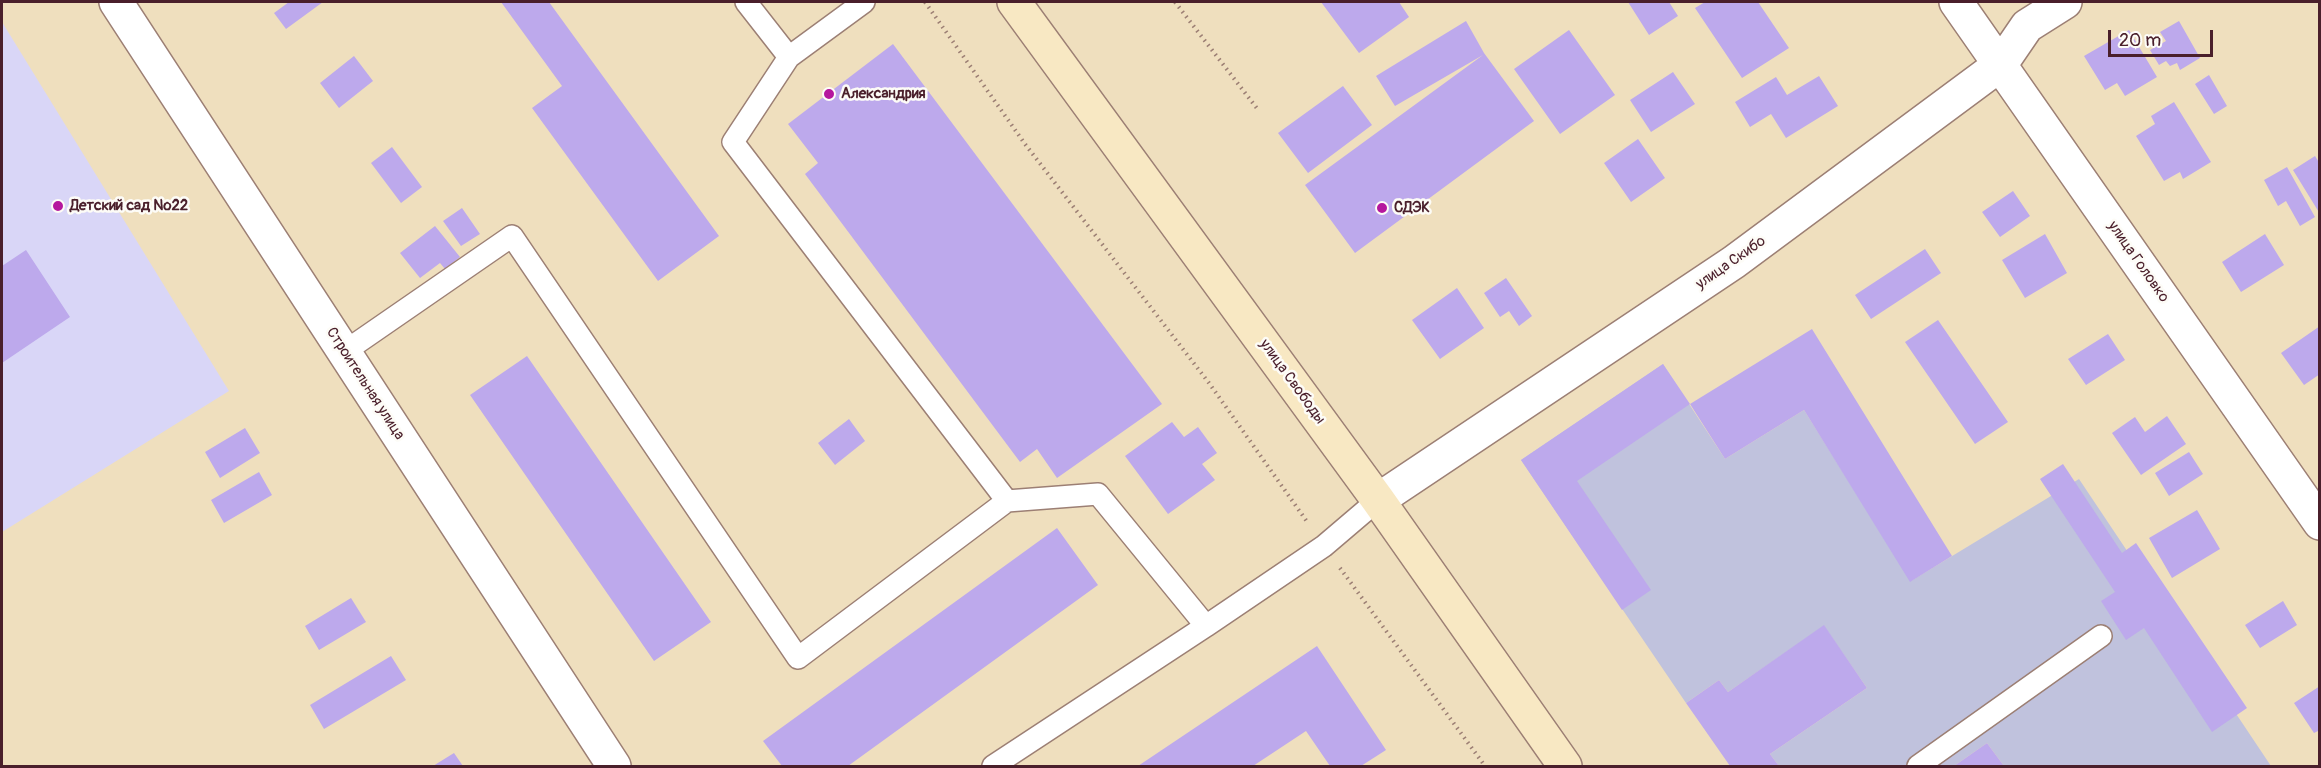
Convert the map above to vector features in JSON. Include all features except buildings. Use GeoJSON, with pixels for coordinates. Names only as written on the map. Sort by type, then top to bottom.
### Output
{"type":"FeatureCollection","features":[{"type":"Feature","properties":{"kind":"main road","name":"улица Свободы"},"geometry":{"type":"LineString","coordinates":[[1014,2],[1378,500],[1565,766]]}},
{"type":"Feature","properties":{"kind":"street","name":"Строительная улица"},"geometry":{"type":"LineString","coordinates":[[116,2],[614,766]]}},
{"type":"Feature","properties":{"kind":"street","name":"улица Головко"},"geometry":{"type":"LineString","coordinates":[[1956,2],[2319,523]]}},
{"type":"Feature","properties":{"kind":"street","name":"улица Скибо"},"geometry":{"type":"LineString","coordinates":[[1378,500],[1734,262],[2001,64],[2027,26],[2065,2]]}},
{"type":"Feature","properties":{"kind":"lane"},"geometry":{"type":"LineString","coordinates":[[746,2],[789,57]]}},
{"type":"Feature","properties":{"kind":"lane"},"geometry":{"type":"LineString","coordinates":[[864,2],[789,57],[733,142],[1007,501]]}},
{"type":"Feature","properties":{"kind":"lane"},"geometry":{"type":"LineString","coordinates":[[344,352],[512,236],[798,658],[1007,501],[1098,494],[1206,626]]}},
{"type":"Feature","properties":{"kind":"lane"},"geometry":{"type":"LineString","coordinates":[[993,766],[1324,546],[1378,500]]}},
{"type":"Feature","properties":{"kind":"lane"},"geometry":{"type":"LineString","coordinates":[[1918,766],[2101,636]]}},
{"type":"Feature","properties":{"kind":"path"},"geometry":{"type":"LineString","coordinates":[[925,2],[1025,144],[1209,383],[1324,546],[1485,766]]}},
{"type":"Feature","properties":{"kind":"path"},"geometry":{"type":"LineString","coordinates":[[1175,2],[1259,111]]}},
{"type":"Feature","properties":{"kind":"shaded area","name":"Детский сад №22"},"geometry":{"type":"Polygon","coordinates":[[[2,22],[229,391],[2,532],[2,22]]]}},
{"type":"Feature","properties":{"kind":"shaded area"},"geometry":{"type":"Polygon","coordinates":[[[1663,364],[1725,459],[1804,410],[1911,581],[2079,479],[2271,766],[2004,766],[1987,743],[1954,766],[1779,766],[1770,754],[1867,688],[1824,626],[1728,692],[1719,680],[1686,703],[1521,460],[1663,364]]]}},
{"type":"Feature","properties":{"kind":"place","name":"Александрия"},"geometry":{"type":"Point","coordinates":[829,94]}},
{"type":"Feature","properties":{"kind":"place","name":"Детский сад №22"},"geometry":{"type":"Point","coordinates":[58,206]}},
{"type":"Feature","properties":{"kind":"place","name":"СДЭК"},"geometry":{"type":"Point","coordinates":[1382,208]}}]}
